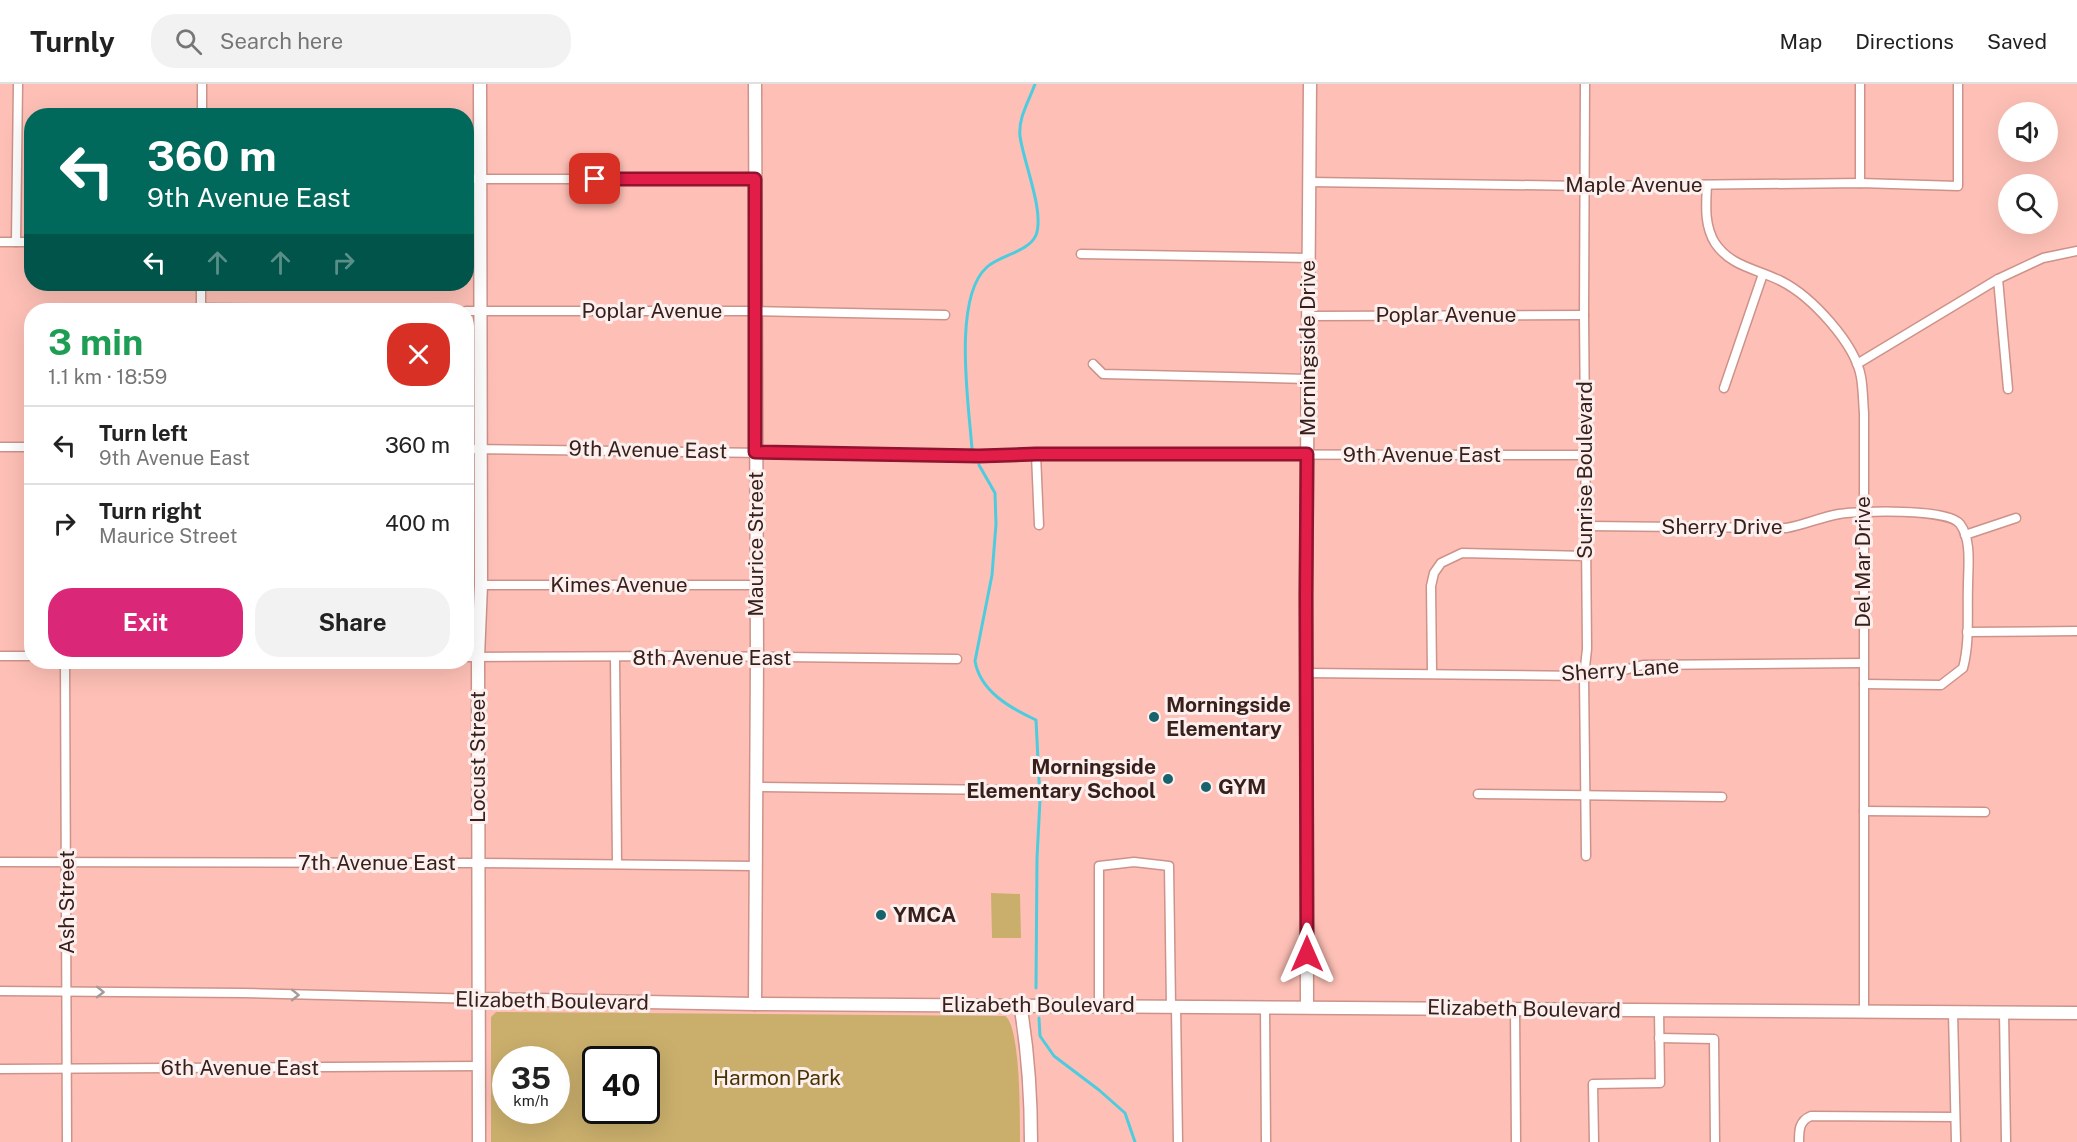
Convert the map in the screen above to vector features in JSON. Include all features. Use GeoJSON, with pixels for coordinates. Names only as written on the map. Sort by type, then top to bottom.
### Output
{"type":"FeatureCollection","features":[{"type":"Feature","properties":{"kind":"street"},"geometry":{"type":"LineString","coordinates":[[15,242],[18,84]]}},
{"type":"Feature","properties":{"kind":"street"},"geometry":{"type":"LineString","coordinates":[[202,84],[202,108]]}},
{"type":"Feature","properties":{"kind":"street","name":"Locust Street"},"geometry":{"type":"LineString","coordinates":[[474,643],[482,585],[480,84]]}},
{"type":"Feature","properties":{"kind":"street","name":"Maurice Street"},"geometry":{"type":"LineString","coordinates":[[754,84],[757,657],[754,1004]]}},
{"type":"Feature","properties":{"kind":"street","name":"Morningside Drive"},"geometry":{"type":"LineString","coordinates":[[1307,1007],[1306,672],[1310,84]]}},
{"type":"Feature","properties":{"kind":"street","name":"Sunrise Boulevard"},"geometry":{"type":"LineString","coordinates":[[1585,84],[1586,856]]}},
{"type":"Feature","properties":{"kind":"street"},"geometry":{"type":"LineString","coordinates":[[1860,84],[1860,183]]}},
{"type":"Feature","properties":{"kind":"street","name":"Maple Avenue"},"geometry":{"type":"LineString","coordinates":[[1310,182],[1584,186],[1860,183],[1958,186],[1958,84]]}},
{"type":"Feature","properties":{"kind":"street"},"geometry":{"type":"LineString","coordinates":[[474,179],[755,179]]}},
{"type":"Feature","properties":{"kind":"street","name":"Del Mar Drive"},"geometry":{"type":"LineString","coordinates":[[1707,185],[1708,229],[1722,252],[1744,267],[1780,280],[1817,306],[1832,324],[1857,364],[1861,376],[1864,413],[1864,1011]]}},
{"type":"Feature","properties":{"kind":"street"},"geometry":{"type":"LineString","coordinates":[[0,242],[24,242]]}},
{"type":"Feature","properties":{"kind":"street"},"geometry":{"type":"LineString","coordinates":[[1857,364],[1998,279],[2043,258],[2077,250]]}},
{"type":"Feature","properties":{"kind":"street"},"geometry":{"type":"LineString","coordinates":[[1081,254],[1309,258]]}},
{"type":"Feature","properties":{"kind":"street"},"geometry":{"type":"LineString","coordinates":[[1724,388],[1763,274]]}},
{"type":"Feature","properties":{"kind":"street"},"geometry":{"type":"LineString","coordinates":[[1998,279],[2008,389]]}},
{"type":"Feature","properties":{"kind":"street","name":"Poplar Avenue"},"geometry":{"type":"LineString","coordinates":[[474,312],[754,311],[945,315]]}},
{"type":"Feature","properties":{"kind":"street","name":"Poplar Avenue"},"geometry":{"type":"LineString","coordinates":[[1309,316],[1584,315]]}},
{"type":"Feature","properties":{"kind":"street"},"geometry":{"type":"LineString","coordinates":[[1093,364],[1102,374],[1308,379]]}},
{"type":"Feature","properties":{"kind":"street"},"geometry":{"type":"LineString","coordinates":[[0,447],[24,447]]}},
{"type":"Feature","properties":{"kind":"street","name":"9th Avenue East"},"geometry":{"type":"LineString","coordinates":[[474,449],[979,456],[1036,454],[1586,455]]}},
{"type":"Feature","properties":{"kind":"street"},"geometry":{"type":"LineString","coordinates":[[1036,454],[1039,525]]}},
{"type":"Feature","properties":{"kind":"street","name":"Sherry Drive"},"geometry":{"type":"LineString","coordinates":[[1586,526],[1786,528],[1836,515],[1863,511],[1939,515],[1955,519],[1961,524],[1965,535]]}},
{"type":"Feature","properties":{"kind":"street"},"geometry":{"type":"LineString","coordinates":[[1864,684],[1941,685],[1963,668],[1967,632],[1968,553],[1965,535],[2016,518]]}},
{"type":"Feature","properties":{"kind":"street"},"geometry":{"type":"LineString","coordinates":[[1432,673],[1431,586],[1434,573],[1441,563],[1462,554],[1586,556]]}},
{"type":"Feature","properties":{"kind":"street","name":"Kimes Avenue"},"geometry":{"type":"LineString","coordinates":[[482,585],[756,585]]}},
{"type":"Feature","properties":{"kind":"street"},"geometry":{"type":"LineString","coordinates":[[1967,632],[2077,632]]}},
{"type":"Feature","properties":{"kind":"street"},"geometry":{"type":"LineString","coordinates":[[0,656],[24,656]]}},
{"type":"Feature","properties":{"kind":"street","name":"8th Avenue East"},"geometry":{"type":"LineString","coordinates":[[474,657],[957,659]]}},
{"type":"Feature","properties":{"kind":"street"},"geometry":{"type":"LineString","coordinates":[[615,658],[616,864]]}},
{"type":"Feature","properties":{"kind":"street","name":"Sherry Lane"},"geometry":{"type":"LineString","coordinates":[[1306,672],[1584,676],[1606,675],[1643,665],[1863,663]]}},
{"type":"Feature","properties":{"kind":"street","name":"Ash Street"},"geometry":{"type":"LineString","coordinates":[[65,669],[67,1142]]}},
{"type":"Feature","properties":{"kind":"street","name":"Locust Street"},"geometry":{"type":"LineString","coordinates":[[472,669],[480,999],[479,1142]]}},
{"type":"Feature","properties":{"kind":"street"},"geometry":{"type":"LineString","coordinates":[[755,787],[1005,790]]}},
{"type":"Feature","properties":{"kind":"street"},"geometry":{"type":"LineString","coordinates":[[1478,794],[1722,797]]}},
{"type":"Feature","properties":{"kind":"street"},"geometry":{"type":"LineString","coordinates":[[1864,812],[1985,812]]}},
{"type":"Feature","properties":{"kind":"street","name":"7th Avenue East"},"geometry":{"type":"LineString","coordinates":[[0,862],[755,866]]}},
{"type":"Feature","properties":{"kind":"street"},"geometry":{"type":"LineString","coordinates":[[1099,1005],[1099,866],[1134,862],[1169,866],[1178,1142]]}},
{"type":"Feature","properties":{"kind":"street","name":"Elizabeth Boulevard"},"geometry":{"type":"LineString","coordinates":[[0,991],[242,993],[754,1004],[1020,1004],[2077,1013]]}},
{"type":"Feature","properties":{"kind":"street"},"geometry":{"type":"LineString","coordinates":[[1020,1004],[1028,1050],[1031,1142]]}},
{"type":"Feature","properties":{"kind":"street"},"geometry":{"type":"LineString","coordinates":[[1265,1007],[1266,1142]]}},
{"type":"Feature","properties":{"kind":"street"},"geometry":{"type":"LineString","coordinates":[[1515,1009],[1516,1142]]}},
{"type":"Feature","properties":{"kind":"street"},"geometry":{"type":"LineString","coordinates":[[1594,1142],[1593,1084],[1660,1083],[1659,1010]]}},
{"type":"Feature","properties":{"kind":"street"},"geometry":{"type":"LineString","coordinates":[[1953,1012],[1956,1142]]}},
{"type":"Feature","properties":{"kind":"street"},"geometry":{"type":"LineString","coordinates":[[2004,1012],[2006,1142]]}},
{"type":"Feature","properties":{"kind":"street"},"geometry":{"type":"LineString","coordinates":[[1659,1038],[1714,1039],[1714,1142]]}},
{"type":"Feature","properties":{"kind":"street","name":"6th Avenue East"},"geometry":{"type":"LineString","coordinates":[[0,1069],[479,1066]]}},
{"type":"Feature","properties":{"kind":"street"},"geometry":{"type":"LineString","coordinates":[[1799,1142],[1799,1128],[1804,1119],[1810,1116],[1955,1117]]}},
{"type":"Feature","properties":{"kind":"green space"},"geometry":{"type":"Polygon","coordinates":[[[991,893],[1020,894],[1021,938],[992,938],[991,893]]]}},
{"type":"Feature","properties":{"kind":"green space","name":"Harmon Park"},"geometry":{"type":"Polygon","coordinates":[[[496,1012],[1005,1016],[1010,1023],[1014,1037],[1017,1055],[1020,1142],[491,1142],[491,1017],[496,1012]]]}},
{"type":"Feature","properties":{"kind":"waterway"},"geometry":{"type":"LineString","coordinates":[[972,449],[965,354],[969,302],[976,282],[987,267],[1021,249],[1036,235],[1038,225],[1036,200],[1020,136],[1022,116],[1035,84]]}},
{"type":"Feature","properties":{"kind":"waterway"},"geometry":{"type":"LineString","coordinates":[[979,465],[995,493],[996,524],[992,575],[975,661],[978,672],[990,690],[1016,710],[1036,720],[1040,800],[1036,988]]}},
{"type":"Feature","properties":{"kind":"waterway"},"geometry":{"type":"LineString","coordinates":[[1039,1018],[1040,1036],[1054,1056],[1125,1113],[1135,1142]]}},
{"type":"Feature","properties":{"kind":"place","name":"Morningside Elementary"},"geometry":{"type":"Point","coordinates":[1154,717]}},
{"type":"Feature","properties":{"kind":"place","name":"Morningside Elementary School"},"geometry":{"type":"Point","coordinates":[1168,779]}},
{"type":"Feature","properties":{"kind":"place","name":"GYM"},"geometry":{"type":"Point","coordinates":[1206,787]}},
{"type":"Feature","properties":{"kind":"place","name":"YMCA"},"geometry":{"type":"Point","coordinates":[881,915]}},
{"type":"Feature","properties":{"kind":"route"},"geometry":{"type":"LineString","coordinates":[[595,179],[755,179],[755,452],[979,456],[1307,454],[1307,954]]}}]}
